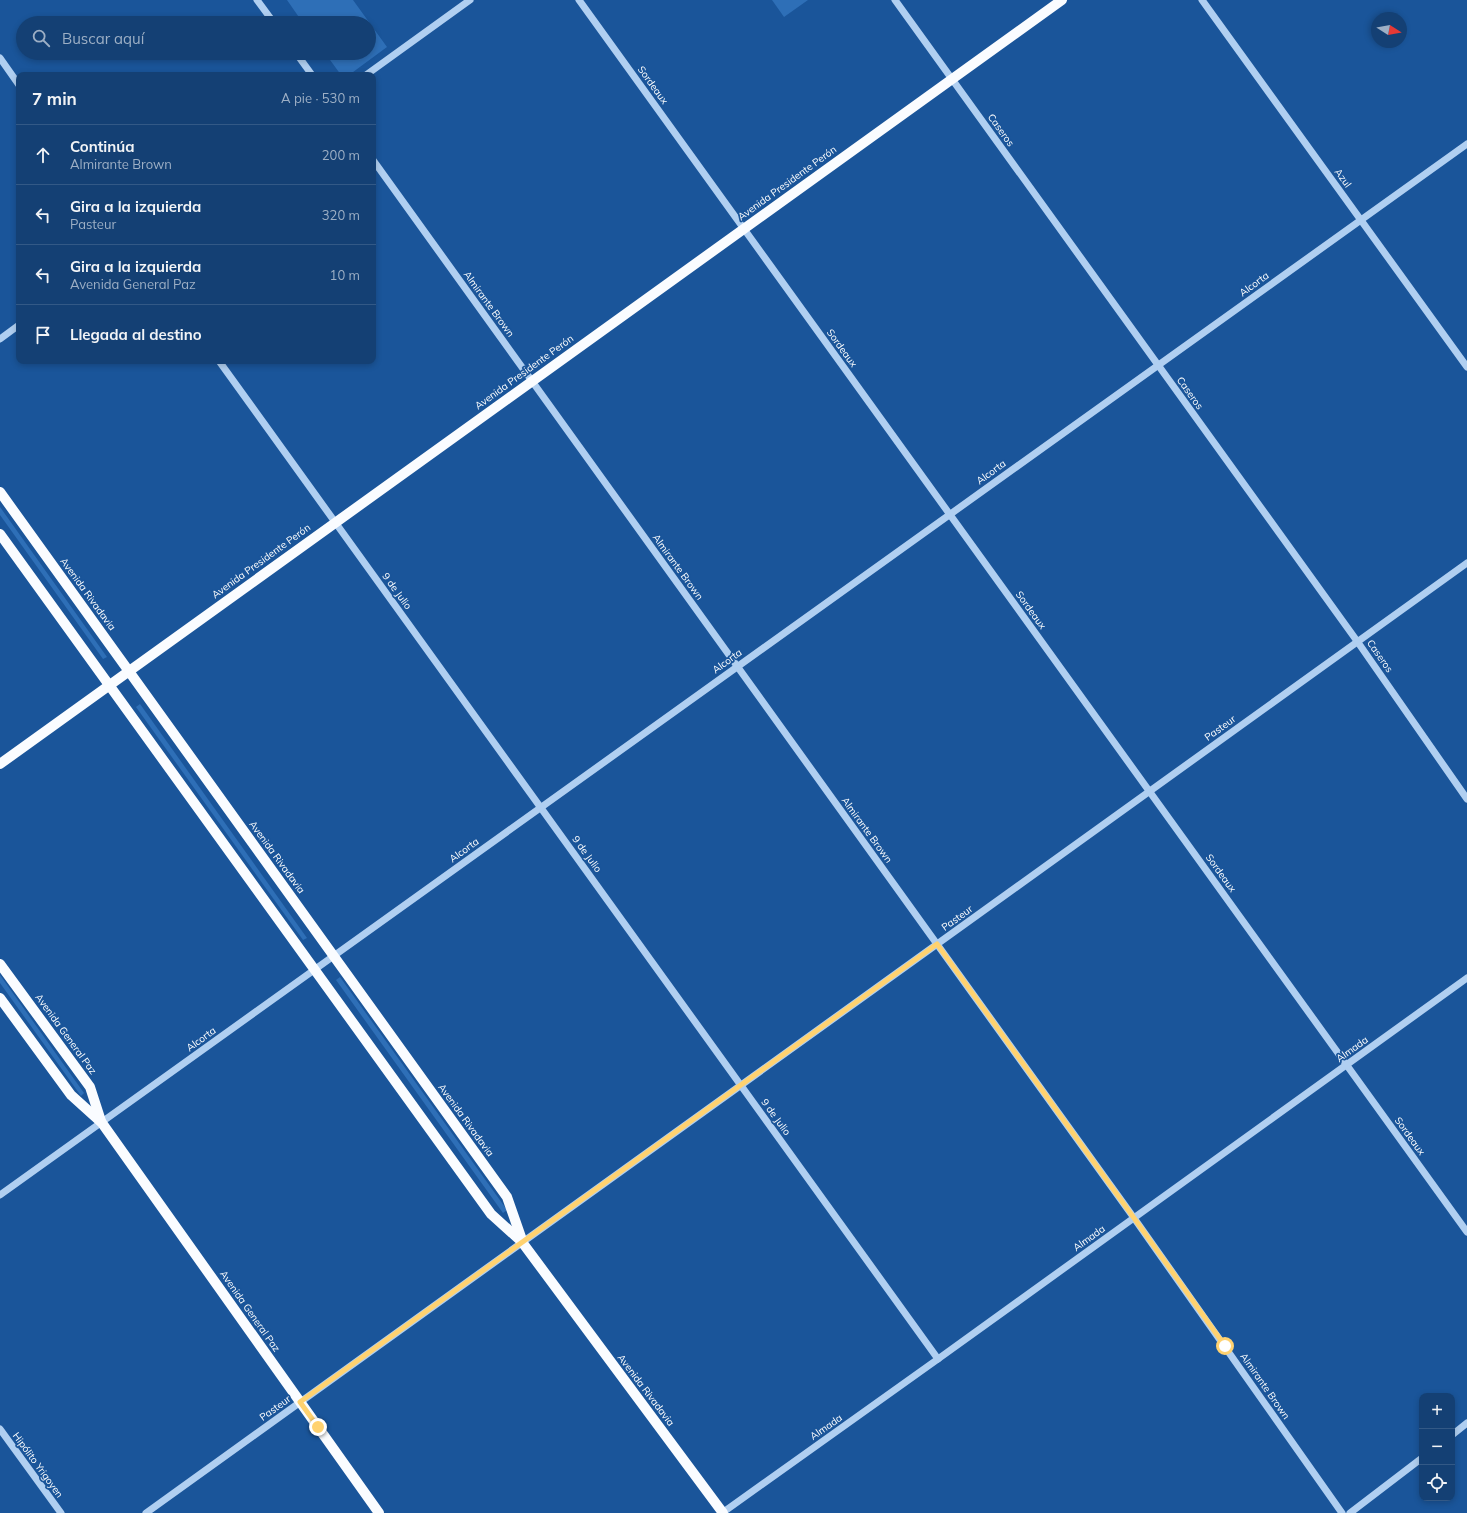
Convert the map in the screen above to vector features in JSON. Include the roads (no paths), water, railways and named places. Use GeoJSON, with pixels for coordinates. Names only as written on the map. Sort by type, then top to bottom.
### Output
{"type":"FeatureCollection","features":[{"type":"Feature","properties":{"kind":"main road","name":"Avenida Presidente Perón"},"geometry":{"type":"LineString","coordinates":[[0,764],[1062,0]]}},
{"type":"Feature","properties":{"kind":"main road","name":"Avenida Rivadavia"},"geometry":{"type":"LineString","coordinates":[[0,492],[507,1197],[522,1242]]}},
{"type":"Feature","properties":{"kind":"main road","name":"Avenida Rivadavia"},"geometry":{"type":"LineString","coordinates":[[0,534],[491,1214],[522,1242],[722,1513]]}},
{"type":"Feature","properties":{"kind":"main road","name":"Avenida General Paz"},"geometry":{"type":"LineString","coordinates":[[0,964],[90,1087],[102,1123]]}},
{"type":"Feature","properties":{"kind":"main road","name":"Avenida General Paz"},"geometry":{"type":"LineString","coordinates":[[0,998],[71,1095],[102,1123],[380,1513]]}},
{"type":"Feature","properties":{"kind":"street"},"geometry":{"type":"LineString","coordinates":[[258,0],[269,16]]}},
{"type":"Feature","properties":{"kind":"street"},"geometry":{"type":"LineString","coordinates":[[370,72],[470,0]]}},
{"type":"Feature","properties":{"kind":"street","name":"Sordeaux"},"geometry":{"type":"LineString","coordinates":[[579,0],[1467,1232]]}},
{"type":"Feature","properties":{"kind":"street","name":"Caseros"},"geometry":{"type":"LineString","coordinates":[[895,0],[1357,641],[1467,799]]}},
{"type":"Feature","properties":{"kind":"street","name":"Azul"},"geometry":{"type":"LineString","coordinates":[[1202,0],[1467,367]]}},
{"type":"Feature","properties":{"kind":"street"},"geometry":{"type":"LineString","coordinates":[[0,58],[16,81]]}},
{"type":"Feature","properties":{"kind":"street"},"geometry":{"type":"LineString","coordinates":[[301,60],[310,72]]}},
{"type":"Feature","properties":{"kind":"street","name":"Alcorta"},"geometry":{"type":"LineString","coordinates":[[0,1195],[1467,144]]}},
{"type":"Feature","properties":{"kind":"street","name":"Almirante Brown"},"geometry":{"type":"LineString","coordinates":[[376,164],[1134,1218],[1342,1513]]}},
{"type":"Feature","properties":{"kind":"street"},"geometry":{"type":"LineString","coordinates":[[0,339],[16,327]]}},
{"type":"Feature","properties":{"kind":"street","name":"9 de Julio"},"geometry":{"type":"LineString","coordinates":[[221,364],[938,1359]]}},
{"type":"Feature","properties":{"kind":"street","name":"Pasteur"},"geometry":{"type":"LineString","coordinates":[[146,1513],[1467,562]]}},
{"type":"Feature","properties":{"kind":"street","name":"Almada"},"geometry":{"type":"LineString","coordinates":[[722,1513],[1467,978]]}},
{"type":"Feature","properties":{"kind":"street"},"geometry":{"type":"LineString","coordinates":[[1455,1433],[1467,1423]]}},
{"type":"Feature","properties":{"kind":"street","name":"Hipólito Yrigoyen"},"geometry":{"type":"LineString","coordinates":[[0,1429],[61,1513]]}},
{"type":"Feature","properties":{"kind":"street"},"geometry":{"type":"LineString","coordinates":[[1350,1513],[1419,1460]]}}]}
